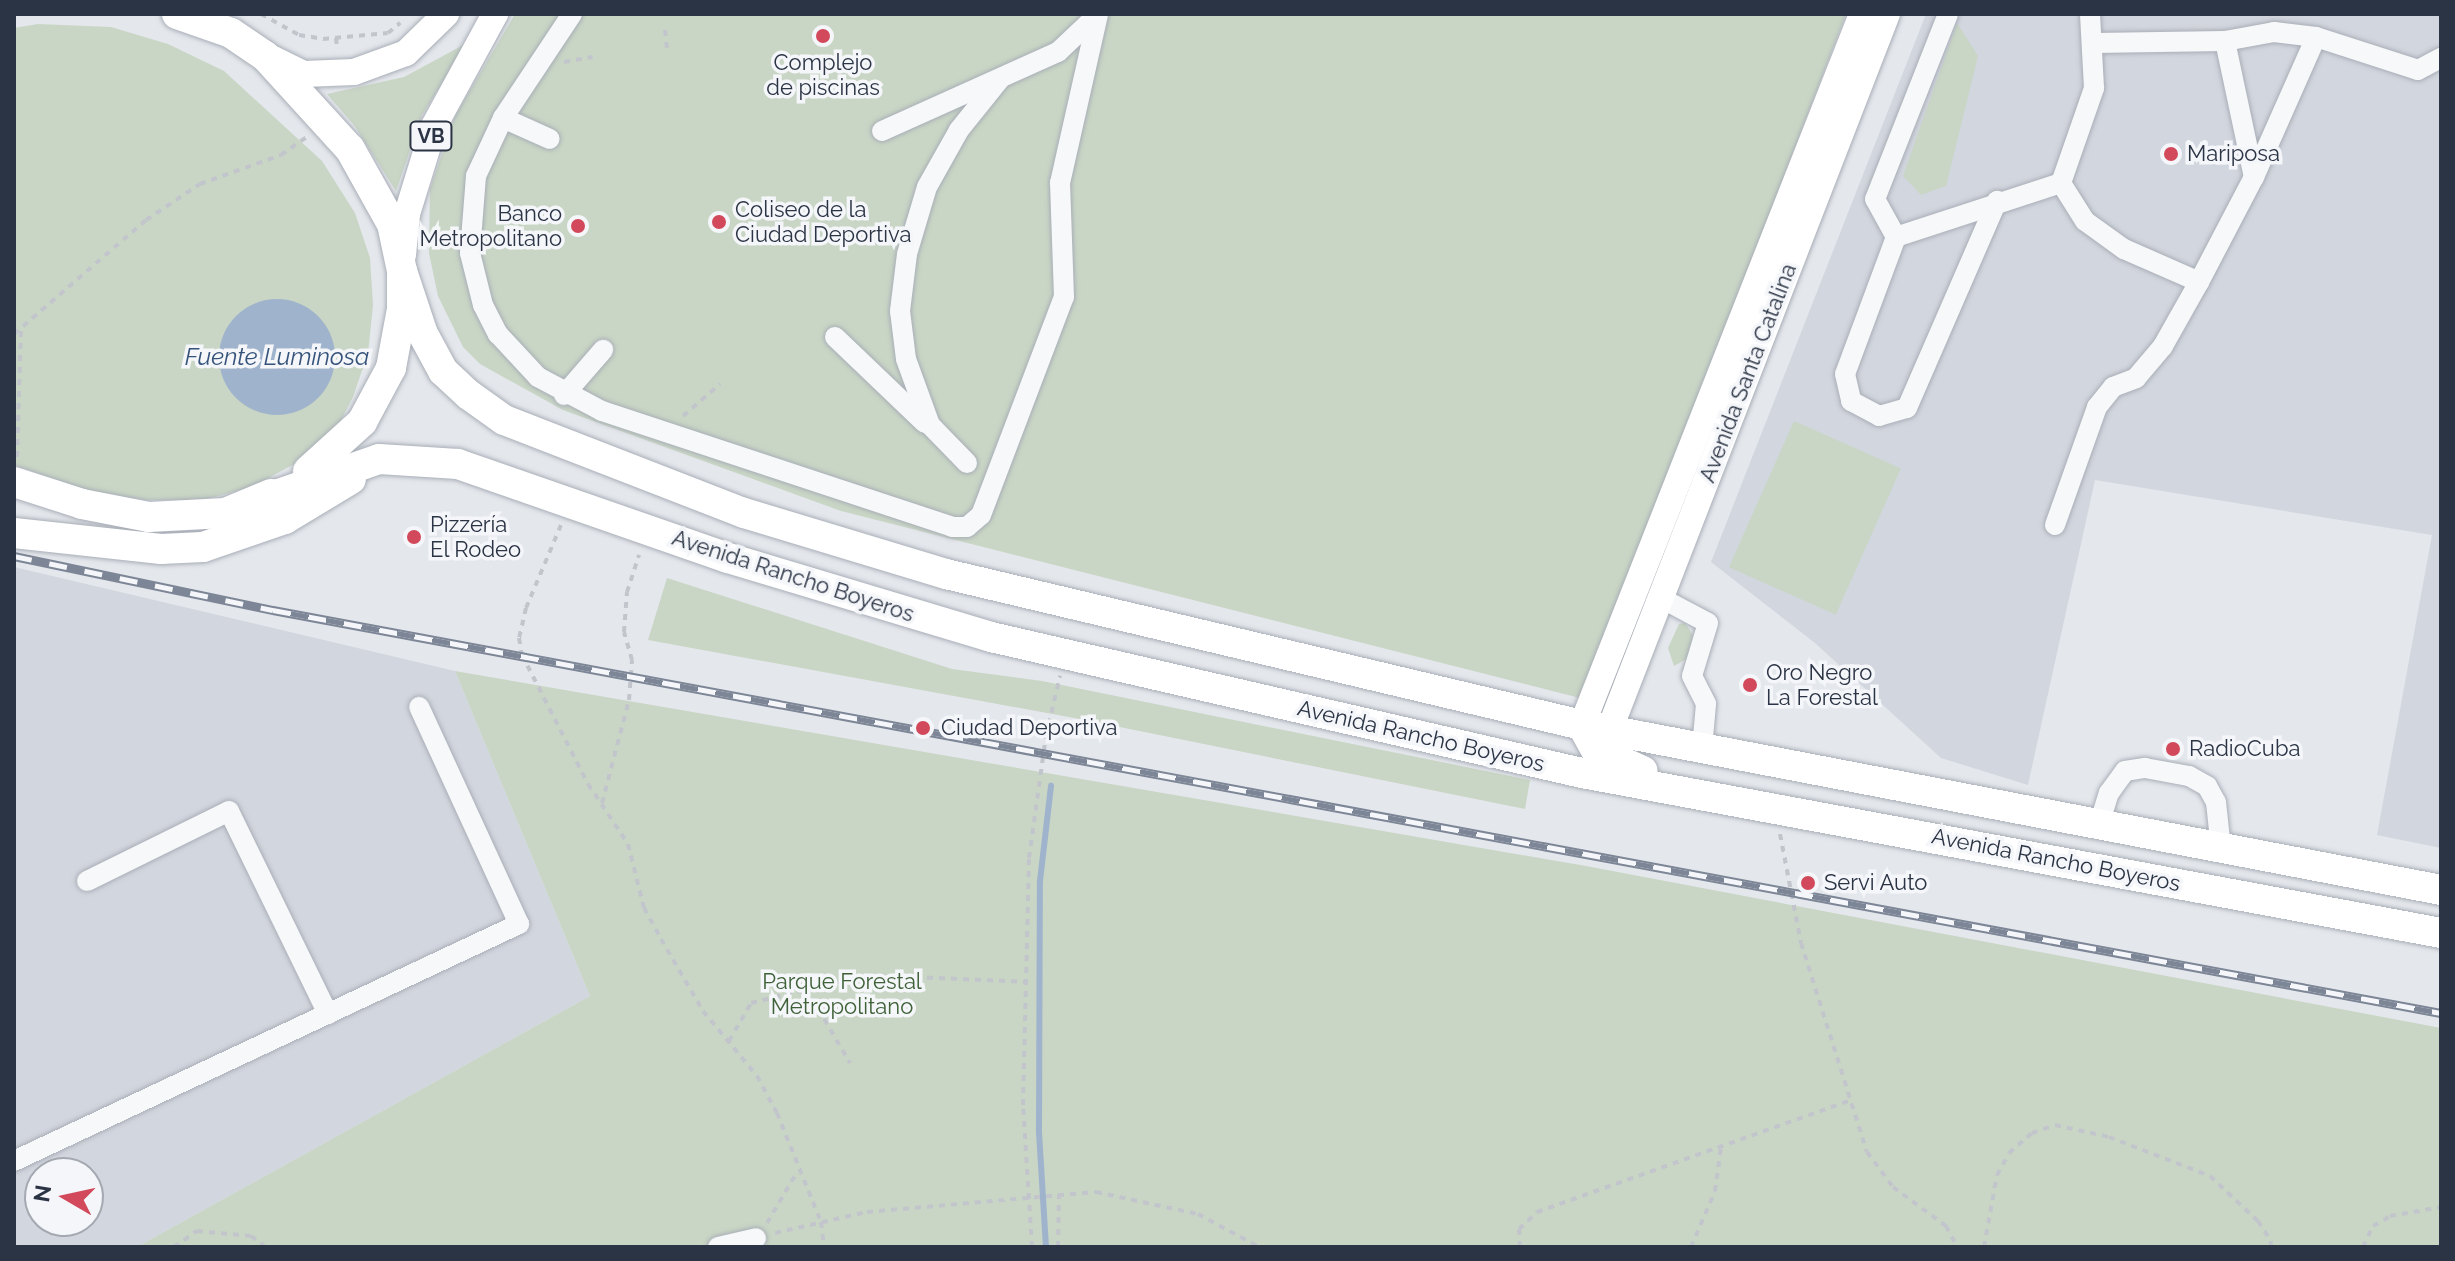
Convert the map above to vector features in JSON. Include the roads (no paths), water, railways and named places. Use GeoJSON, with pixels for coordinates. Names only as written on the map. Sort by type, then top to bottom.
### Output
{"type":"FeatureCollection","features":[{"type":"Feature","properties":{"kind":"highway","name":"Avenida Rancho Boyeros"},"geometry":{"type":"LineString","coordinates":[[177,14],[231,33],[265,56],[327,122],[380,195],[423,334],[443,371],[504,420],[744,513],[946,574],[1587,727],[2441,890]]}},
{"type":"Feature","properties":{"kind":"highway"},"geometry":{"type":"LineString","coordinates":[[256,502],[324,460],[362,422],[391,368],[398,340],[402,271]]}},
{"type":"Feature","properties":{"kind":"highway","name":"Avenida Rancho Boyeros"},"geometry":{"type":"LineString","coordinates":[[421,458],[458,464],[647,529],[933,621],[1065,655],[1502,755],[2441,933]]}},
{"type":"Feature","properties":{"kind":"highway"},"geometry":{"type":"LineString","coordinates":[[14,521],[122,514],[180,518],[225,513],[352,465],[421,458]]}},
{"type":"Feature","properties":{"kind":"highway"},"geometry":{"type":"LineString","coordinates":[[14,533],[161,549],[203,547],[285,519],[373,467],[421,458]]}},
{"type":"Feature","properties":{"kind":"highway"},"geometry":{"type":"LineString","coordinates":[[15,482],[122,514]]}},
{"type":"Feature","properties":{"kind":"highway"},"geometry":{"type":"LineString","coordinates":[[1502,755],[1568,762],[1587,727],[1693,793]]}},
{"type":"Feature","properties":{"kind":"main road"},"geometry":{"type":"LineString","coordinates":[[265,56],[304,74],[340,74],[406,53],[446,14]]}},
{"type":"Feature","properties":{"kind":"main road","name":"VB"},"geometry":{"type":"LineString","coordinates":[[402,271],[407,214],[434,126],[495,14]]}},
{"type":"Feature","properties":{"kind":"main road","name":"Avenida Santa Catalina"},"geometry":{"type":"LineString","coordinates":[[1587,727],[1862,14]]}},
{"type":"Feature","properties":{"kind":"main road","name":"Avenida Santa Catalina"},"geometry":{"type":"LineString","coordinates":[[1587,727],[1661,598],[1887,14]]}},
{"type":"Feature","properties":{"kind":"lane"},"geometry":{"type":"LineString","coordinates":[[572,14],[486,149],[472,199],[469,227],[475,278],[498,334],[516,357],[564,395],[663,433],[952,527],[972,523],[988,497],[1064,297],[1060,183],[1098,14]]}},
{"type":"Feature","properties":{"kind":"lane"},"geometry":{"type":"LineString","coordinates":[[882,131],[1058,52],[1085,32],[1098,14]]}},
{"type":"Feature","properties":{"kind":"lane"},"geometry":{"type":"LineString","coordinates":[[1948,14],[1875,199],[1896,237],[1845,374],[1851,401],[1879,416],[1907,408],[1997,201]]}},
{"type":"Feature","properties":{"kind":"lane"},"geometry":{"type":"LineString","coordinates":[[2061,183],[2094,88],[2094,43],[2090,14]]}},
{"type":"Feature","properties":{"kind":"lane"},"geometry":{"type":"LineString","coordinates":[[2094,43],[2225,41],[2274,32],[2316,37],[2418,70],[2441,58]]}},
{"type":"Feature","properties":{"kind":"lane"},"geometry":{"type":"LineString","coordinates":[[2055,525],[2097,407],[2113,387],[2136,378],[2163,346],[2254,177],[2316,37]]}},
{"type":"Feature","properties":{"kind":"lane"},"geometry":{"type":"LineString","coordinates":[[2225,41],[2254,177]]}},
{"type":"Feature","properties":{"kind":"lane"},"geometry":{"type":"LineString","coordinates":[[988,497],[967,463],[930,425],[906,359],[900,311],[907,254],[927,187],[959,130],[1000,79]]}},
{"type":"Feature","properties":{"kind":"lane"},"geometry":{"type":"LineString","coordinates":[[503,118],[550,139]]}},
{"type":"Feature","properties":{"kind":"lane"},"geometry":{"type":"LineString","coordinates":[[1896,237],[1997,201],[2061,183]]}},
{"type":"Feature","properties":{"kind":"lane"},"geometry":{"type":"LineString","coordinates":[[2061,183],[2085,221],[2124,249],[2199,282]]}},
{"type":"Feature","properties":{"kind":"lane"},"geometry":{"type":"LineString","coordinates":[[835,337],[967,463]]}},
{"type":"Feature","properties":{"kind":"lane"},"geometry":{"type":"LineString","coordinates":[[564,395],[603,350]]}},
{"type":"Feature","properties":{"kind":"lane"},"geometry":{"type":"LineString","coordinates":[[1661,598],[1708,623],[1692,676],[1706,704],[1702,749]]}},
{"type":"Feature","properties":{"kind":"lane"},"geometry":{"type":"LineString","coordinates":[[14,1161],[519,924],[419,707]]}},
{"type":"Feature","properties":{"kind":"lane"},"geometry":{"type":"LineString","coordinates":[[2099,825],[2109,793],[2125,771],[2145,768],[2189,776],[2207,786],[2216,802],[2221,849]]}},
{"type":"Feature","properties":{"kind":"lane"},"geometry":{"type":"LineString","coordinates":[[87,881],[229,811],[328,1014]]}},
{"type":"Feature","properties":{"kind":"lane"},"geometry":{"type":"LineString","coordinates":[[718,1247],[756,1238]]}},
{"type":"Feature","properties":{"kind":"water","name":"Fuente Luminosa"},"geometry":{"type":"Polygon","coordinates":[[[277,299],[299,303],[318,316],[331,335],[335,357],[331,379],[318,398],[299,411],[277,415],[255,411],[236,398],[223,379],[219,357],[223,335],[236,316],[255,303],[277,299]]]}},
{"type":"Feature","properties":{"kind":"waterway"},"geometry":{"type":"LineString","coordinates":[[1046,1247],[1039,1131],[1040,881],[1051,786]]}},
{"type":"Feature","properties":{"kind":"railway"},"geometry":{"type":"LineString","coordinates":[[14,556],[273,610],[2441,1013]]}},
{"type":"Feature","properties":{"kind":"place","name":"Complejo de piscinas"},"geometry":{"type":"Point","coordinates":[823,36]}},
{"type":"Feature","properties":{"kind":"place","name":"Mariposa"},"geometry":{"type":"Point","coordinates":[2171,154]}},
{"type":"Feature","properties":{"kind":"place","name":"Coliseo de la Ciudad Deportiva"},"geometry":{"type":"Point","coordinates":[719,222]}},
{"type":"Feature","properties":{"kind":"place","name":"Banco Metropolitano"},"geometry":{"type":"Point","coordinates":[578,226]}},
{"type":"Feature","properties":{"kind":"place","name":"Pizzería El Rodeo"},"geometry":{"type":"Point","coordinates":[414,537]}},
{"type":"Feature","properties":{"kind":"place","name":"Oro Negro La Forestal"},"geometry":{"type":"Point","coordinates":[1750,685]}},
{"type":"Feature","properties":{"kind":"place","name":"Ciudad Deportiva"},"geometry":{"type":"Point","coordinates":[923,728]}},
{"type":"Feature","properties":{"kind":"place","name":"RadioCuba"},"geometry":{"type":"Point","coordinates":[2173,749]}},
{"type":"Feature","properties":{"kind":"place","name":"Servi Auto"},"geometry":{"type":"Point","coordinates":[1808,883]}},
{"type":"Feature","properties":{"kind":"park label","name":"Parque Forestal Metropolitano"},"geometry":{"type":"Point","coordinates":[842,994]}}]}
